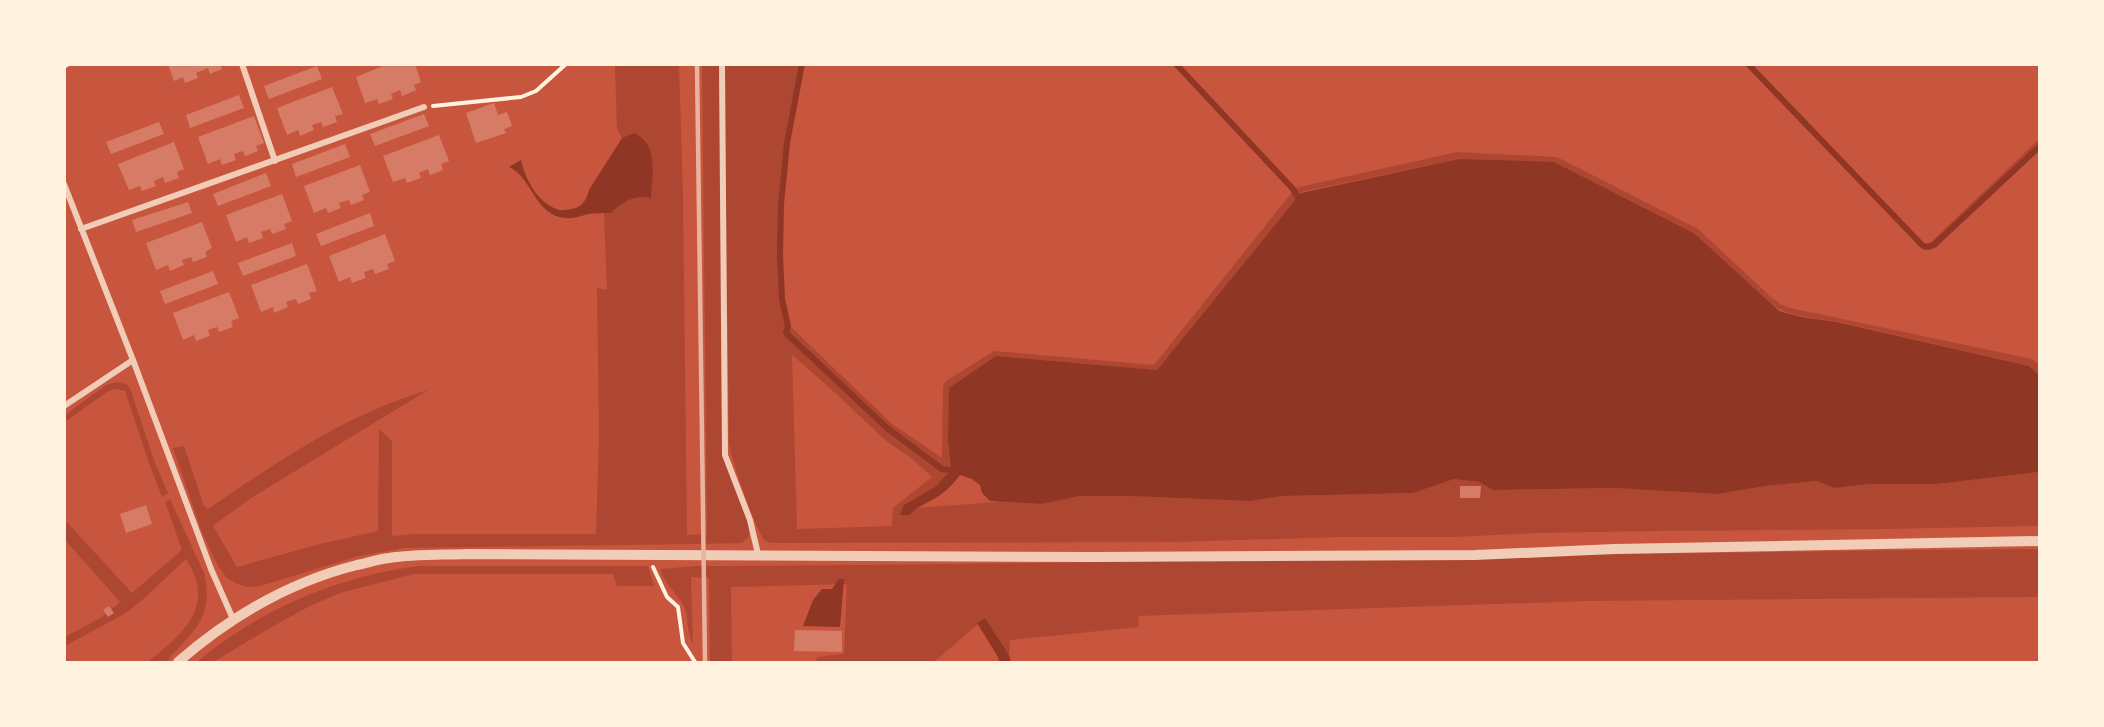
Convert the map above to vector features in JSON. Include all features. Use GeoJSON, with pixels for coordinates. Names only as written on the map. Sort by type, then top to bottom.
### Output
{"type":"FeatureCollection","features":[{"type":"Feature","properties":{"kind":"street"},"geometry":{"type":"LineString","coordinates":[[242,64],[275,161]]}},
{"type":"Feature","properties":{"kind":"street"},"geometry":{"type":"LineString","coordinates":[[722,64],[725,455],[750,520],[758,554]]}},
{"type":"Feature","properties":{"kind":"street"},"geometry":{"type":"LineString","coordinates":[[81,229],[424,107]]}},
{"type":"Feature","properties":{"kind":"street"},"geometry":{"type":"LineString","coordinates":[[64,184],[133,360],[194,526],[233,619]]}},
{"type":"Feature","properties":{"kind":"street"},"geometry":{"type":"LineString","coordinates":[[64,406],[133,360]]}},
{"type":"Feature","properties":{"kind":"street"},"geometry":{"type":"LineString","coordinates":[[178,663],[202,641],[233,619],[289,587],[318,576],[388,558],[466,554],[1094,557],[1475,555],[1614,549],[2040,541]]}},
{"type":"Feature","properties":{"kind":"path"},"geometry":{"type":"LineString","coordinates":[[424,107],[520,97],[536,91],[566,64]]}},
{"type":"Feature","properties":{"kind":"path"},"geometry":{"type":"LineString","coordinates":[[650,555],[655,575],[667,597],[678,607],[683,643],[695,663]]}},
{"type":"Feature","properties":{"kind":"shaded area"},"geometry":{"type":"Polygon","coordinates":[[[615,65],[679,65],[687,535],[707,534],[702,65],[719,65],[723,457],[740,496],[750,530],[748,538],[742,543],[404,548],[359,556],[260,586],[248,587],[227,578],[218,566],[202,532],[173,448],[184,446],[204,506],[208,509],[287,457],[340,426],[428,390],[248,500],[213,526],[237,567],[378,531],[379,429],[392,441],[392,536],[596,534],[599,435],[597,288],[607,290],[604,213],[615,210],[634,198],[651,198],[634,134],[622,138],[617,129],[615,65]]]}},
{"type":"Feature","properties":{"kind":"shaded area"},"geometry":{"type":"Polygon","coordinates":[[[724,65],[800,65],[786,143],[780,204],[780,299],[787,326],[785,333],[886,429],[941,470],[950,471],[935,487],[904,505],[910,515],[916,508],[998,502],[1041,504],[1080,496],[1250,501],[1282,496],[1413,493],[1454,479],[1479,482],[1493,490],[1614,488],[1718,494],[1765,486],[1818,481],[1834,488],[1871,484],[1937,484],[2039,472],[2039,526],[1537,533],[1454,537],[1341,537],[1175,542],[771,543],[765,541],[755,523],[729,442],[724,65]],[[792,355],[797,529],[892,526],[893,508],[932,477],[911,458],[885,440],[792,355]]]}},
{"type":"Feature","properties":{"kind":"shaded area"},"geometry":{"type":"Polygon","coordinates":[[[634,133],[642,138],[651,152],[653,170],[651,198],[639,197],[629,200],[611,213],[588,214],[571,218],[555,215],[540,203],[524,179],[509,167],[521,160],[529,182],[538,196],[550,206],[560,210],[575,208],[585,200],[622,138],[634,133]]]}},
{"type":"Feature","properties":{"kind":"shaded area"},"geometry":{"type":"Polygon","coordinates":[[[2039,139],[2039,143],[2029,154],[1937,242],[1924,245],[1931,242],[2039,139]]]}},
{"type":"Feature","properties":{"kind":"shaded area"},"geometry":{"type":"Polygon","coordinates":[[[1457,152],[1557,157],[1698,229],[1780,304],[2032,359],[2039,365],[2039,375],[2029,366],[1845,323],[1785,312],[1766,301],[1459,159],[1301,192],[1299,196],[1295,188],[1457,152]]]}},
{"type":"Feature","properties":{"kind":"shaded area"},"geometry":{"type":"Polygon","coordinates":[[[1459,159],[1554,162],[1695,234],[1779,311],[2029,366],[2039,375],[2039,472],[1937,484],[1871,484],[1834,488],[1817,481],[1765,486],[1718,494],[1614,488],[1493,490],[1479,482],[1454,479],[1413,493],[1282,496],[1250,501],[1080,496],[1041,504],[990,501],[982,493],[980,485],[960,475],[939,496],[917,508],[910,515],[900,515],[904,505],[935,487],[951,470],[948,443],[949,388],[996,356],[1157,370],[1301,193],[1459,159]]]}},
{"type":"Feature","properties":{"kind":"shaded area"},"geometry":{"type":"Polygon","coordinates":[[[1293,191],[1297,198],[1157,370],[996,356],[948,443],[950,467],[942,468],[888,427],[788,333],[790,326],[891,423],[942,458],[943,386],[946,381],[994,351],[1154,365],[1293,191]]]}},
{"type":"Feature","properties":{"kind":"shaded area"},"geometry":{"type":"Polygon","coordinates":[[[117,382],[126,384],[130,388],[154,460],[168,493],[162,497],[125,391],[115,389],[108,391],[65,422],[65,415],[106,385],[117,382]]]}},
{"type":"Feature","properties":{"kind":"shaded area"},"geometry":{"type":"Polygon","coordinates":[[[170,499],[204,573],[207,589],[204,613],[192,633],[166,662],[148,662],[184,629],[197,605],[198,591],[195,576],[186,559],[124,614],[65,646],[65,637],[102,617],[120,602],[65,540],[64,519],[132,593],[182,550],[165,502],[170,499]]]}},
{"type":"Feature","properties":{"kind":"shaded area"},"geometry":{"type":"Polygon","coordinates":[[[2039,549],[2040,597],[1589,601],[1138,616],[1139,627],[1010,640],[1009,655],[985,618],[934,662],[816,662],[817,657],[844,654],[847,584],[731,587],[732,662],[710,662],[709,578],[691,577],[693,644],[684,606],[664,579],[660,569],[696,566],[2039,549]]]}},
{"type":"Feature","properties":{"kind":"shaded area"},"geometry":{"type":"Polygon","coordinates":[[[419,566],[648,566],[654,586],[617,586],[613,574],[414,574],[340,593],[308,607],[213,662],[197,662],[246,626],[301,598],[359,578],[419,566]]]}},
{"type":"Feature","properties":{"kind":"shaded area"},"geometry":{"type":"Polygon","coordinates":[[[839,579],[844,579],[840,627],[803,626],[813,600],[822,589],[832,589],[839,579]]]}},
{"type":"Feature","properties":{"kind":"shaded area"},"geometry":{"type":"Polygon","coordinates":[[[985,618],[1009,655],[1011,662],[999,662],[977,623],[985,618]]]}},
{"type":"Feature","properties":{"kind":"building"},"geometry":{"type":"Polygon","coordinates":[[[168,64],[220,64],[222,69],[210,74],[208,68],[196,73],[198,78],[185,83],[183,77],[174,81],[168,64]]]}},
{"type":"Feature","properties":{"kind":"building"},"geometry":{"type":"Polygon","coordinates":[[[388,64],[415,64],[421,82],[414,85],[416,90],[402,96],[400,90],[391,94],[393,99],[379,104],[377,99],[365,103],[356,77],[388,64]]]}},
{"type":"Feature","properties":{"kind":"building"},"geometry":{"type":"Polygon","coordinates":[[[317,66],[322,79],[269,99],[264,86],[317,66]]]}},
{"type":"Feature","properties":{"kind":"building"},"geometry":{"type":"Polygon","coordinates":[[[332,87],[343,114],[335,116],[337,122],[323,127],[321,122],[312,125],[314,130],[300,136],[298,130],[287,135],[277,108],[332,87]]]}},
{"type":"Feature","properties":{"kind":"building"},"geometry":{"type":"Polygon","coordinates":[[[239,95],[244,108],[190,128],[186,115],[239,95]]]}},
{"type":"Feature","properties":{"kind":"building"},"geometry":{"type":"Polygon","coordinates":[[[494,103],[498,115],[507,112],[512,126],[504,129],[506,133],[476,143],[466,113],[494,103]]]}},
{"type":"Feature","properties":{"kind":"building"},"geometry":{"type":"Polygon","coordinates":[[[424,114],[429,126],[375,146],[370,134],[424,114]]]}},
{"type":"Feature","properties":{"kind":"building"},"geometry":{"type":"Polygon","coordinates":[[[254,116],[264,143],[256,146],[258,151],[245,156],[243,151],[234,154],[236,160],[222,165],[220,159],[208,164],[198,137],[254,116]]]}},
{"type":"Feature","properties":{"kind":"building"},"geometry":{"type":"Polygon","coordinates":[[[159,122],[164,134],[111,154],[106,142],[159,122]]]}},
{"type":"Feature","properties":{"kind":"building"},"geometry":{"type":"Polygon","coordinates":[[[439,135],[449,161],[441,164],[443,170],[430,175],[428,169],[419,173],[421,178],[407,183],[405,178],[393,182],[383,156],[439,135]]]}},
{"type":"Feature","properties":{"kind":"building"},"geometry":{"type":"Polygon","coordinates":[[[174,142],[184,169],[177,172],[179,178],[165,183],[163,177],[154,181],[156,186],[142,191],[140,186],[129,190],[118,164],[174,142]]]}},
{"type":"Feature","properties":{"kind":"building"},"geometry":{"type":"Polygon","coordinates":[[[345,144],[350,157],[296,177],[292,164],[345,144]]]}},
{"type":"Feature","properties":{"kind":"building"},"geometry":{"type":"Polygon","coordinates":[[[360,165],[370,192],[362,195],[364,200],[351,205],[349,200],[339,203],[341,208],[328,213],[326,208],[314,213],[304,186],[360,165]]]}},
{"type":"Feature","properties":{"kind":"building"},"geometry":{"type":"Polygon","coordinates":[[[266,173],[271,186],[218,206],[213,194],[266,173]]]}},
{"type":"Feature","properties":{"kind":"building"},"geometry":{"type":"Polygon","coordinates":[[[282,194],[292,221],[284,224],[286,229],[272,234],[270,229],[261,232],[263,238],[249,243],[247,237],[236,242],[226,215],[282,194]]]}},
{"type":"Feature","properties":{"kind":"building"},"geometry":{"type":"Polygon","coordinates":[[[188,202],[192,213],[136,232],[132,220],[188,202]]]}},
{"type":"Feature","properties":{"kind":"building"},"geometry":{"type":"Polygon","coordinates":[[[370,213],[374,226],[321,246],[316,234],[370,213]]]}},
{"type":"Feature","properties":{"kind":"building"},"geometry":{"type":"Polygon","coordinates":[[[202,222],[212,248],[205,252],[207,257],[193,262],[191,257],[182,260],[184,265],[170,271],[168,265],[156,270],[146,243],[202,222]]]}},
{"type":"Feature","properties":{"kind":"building"},"geometry":{"type":"Polygon","coordinates":[[[385,234],[395,261],[387,264],[389,269],[375,274],[373,269],[364,272],[366,278],[352,283],[350,277],[339,282],[329,256],[385,234]]]}},
{"type":"Feature","properties":{"kind":"building"},"geometry":{"type":"Polygon","coordinates":[[[292,243],[296,256],[243,276],[238,263],[292,243]]]}},
{"type":"Feature","properties":{"kind":"building"},"geometry":{"type":"Polygon","coordinates":[[[307,264],[317,291],[309,293],[311,299],[298,304],[296,299],[286,302],[288,307],[274,313],[273,307],[261,312],[251,285],[307,264]]]}},
{"type":"Feature","properties":{"kind":"building"},"geometry":{"type":"Polygon","coordinates":[[[213,271],[218,284],[165,304],[160,291],[213,271]]]}},
{"type":"Feature","properties":{"kind":"building"},"geometry":{"type":"Polygon","coordinates":[[[229,292],[239,318],[231,321],[233,327],[219,332],[217,327],[208,330],[210,336],[196,341],[194,335],[183,340],[173,313],[229,292]]]}},
{"type":"Feature","properties":{"kind":"building"},"geometry":{"type":"Polygon","coordinates":[[[1460,486],[1481,486],[1480,498],[1460,498],[1460,486]]]}},
{"type":"Feature","properties":{"kind":"building"},"geometry":{"type":"Polygon","coordinates":[[[146,505],[152,524],[126,533],[120,514],[146,505]]]}},
{"type":"Feature","properties":{"kind":"building"},"geometry":{"type":"Polygon","coordinates":[[[109,606],[114,613],[108,617],[103,610],[109,606]]]}},
{"type":"Feature","properties":{"kind":"building"},"geometry":{"type":"Polygon","coordinates":[[[795,630],[842,631],[842,652],[794,651],[795,630]]]}},
{"type":"Feature","properties":{"kind":"waterway"},"geometry":{"type":"LineString","coordinates":[[802,64],[787,143],[781,204],[780,256],[782,299],[788,326],[786,333],[887,428],[942,469],[951,470]]}},
{"type":"Feature","properties":{"kind":"waterway"},"geometry":{"type":"LineString","coordinates":[[1176,64],[1293,189],[1301,203]]}},
{"type":"Feature","properties":{"kind":"waterway"},"geometry":{"type":"LineString","coordinates":[[1748,64],[1923,246],[1934,245],[2040,146]]}},
{"type":"Feature","properties":{"kind":"railway"},"geometry":{"type":"LineString","coordinates":[[697,64],[705,662]]}}]}
